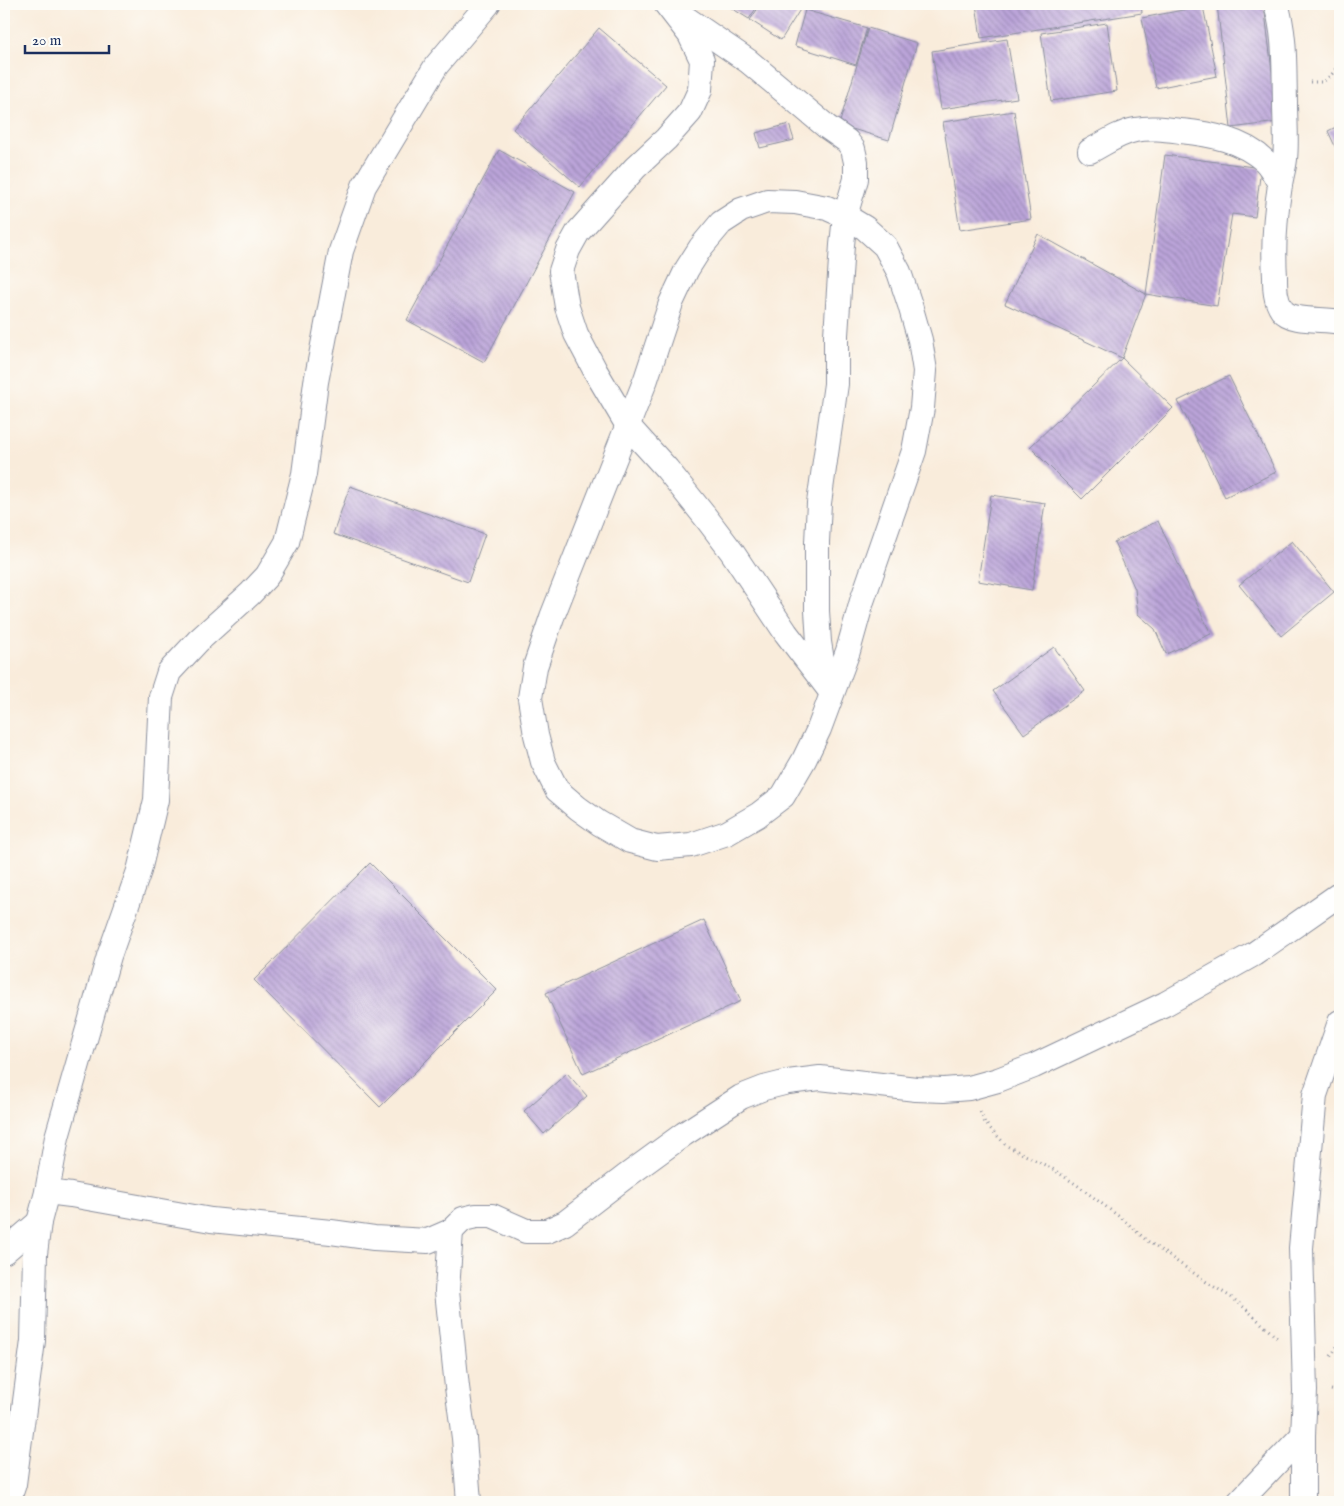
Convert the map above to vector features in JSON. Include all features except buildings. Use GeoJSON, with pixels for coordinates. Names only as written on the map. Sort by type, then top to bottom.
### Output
{"type":"FeatureCollection","features":[{"type":"Feature","properties":{"kind":"street"},"geometry":{"type":"LineString","coordinates":[[8,1502],[14,1484],[33,1341],[39,1222],[64,1109],[109,956],[138,871],[156,800],[161,697],[169,672],[198,641],[267,576],[287,542],[304,474],[316,382],[341,251],[364,186],[436,66],[488,4]]}},
{"type":"Feature","properties":{"kind":"street"},"geometry":{"type":"LineString","coordinates":[[666,4],[748,61],[827,127],[847,141],[856,162],[856,179],[845,216],[837,317],[836,384],[820,494],[817,542],[819,642],[824,674],[832,693]]}},
{"type":"Feature","properties":{"kind":"street"},"geometry":{"type":"LineString","coordinates":[[666,4],[690,35],[702,60],[700,90],[690,112],[578,232],[568,250],[561,271],[567,306],[576,334],[628,426],[667,469],[707,519],[732,552],[786,633],[832,693]]}},
{"type":"Feature","properties":{"kind":"street"},"geometry":{"type":"LineString","coordinates":[[1276,4],[1283,33],[1285,82],[1285,159],[1276,217],[1274,254],[1276,295],[1282,310],[1289,316],[1329,319],[1340,322]]}},
{"type":"Feature","properties":{"kind":"street"},"geometry":{"type":"LineString","coordinates":[[1090,151],[1133,130],[1156,127],[1202,133],[1226,139],[1242,146],[1266,162],[1280,184]]}},
{"type":"Feature","properties":{"kind":"street"},"geometry":{"type":"LineString","coordinates":[[767,201],[795,202],[827,208],[845,216],[866,228],[885,246],[899,272],[920,340],[925,371],[922,408],[914,451],[868,583],[848,651],[819,729],[783,796],[758,815],[727,833],[691,845],[657,848],[630,841],[599,824],[557,790],[543,762],[530,698],[536,667],[552,617],[646,379],[675,294],[687,269],[701,247],[721,223],[741,210],[767,201]]}},
{"type":"Feature","properties":{"kind":"street"},"geometry":{"type":"LineString","coordinates":[[47,1192],[211,1220],[374,1238],[428,1241],[451,1231],[463,1219],[476,1216],[492,1216],[526,1231],[547,1231],[566,1223],[617,1182],[684,1134],[741,1097],[764,1088],[788,1082],[820,1078],[916,1089],[944,1090],[969,1088],[1034,1066],[1165,1004],[1254,954],[1340,894]]}},
{"type":"Feature","properties":{"kind":"street"},"geometry":{"type":"LineString","coordinates":[[1303,1502],[1305,1373],[1301,1248],[1315,1095],[1340,1022]]}},
{"type":"Feature","properties":{"kind":"street"},"geometry":{"type":"LineString","coordinates":[[4,1252],[39,1222]]}},
{"type":"Feature","properties":{"kind":"street"},"geometry":{"type":"LineString","coordinates":[[451,1231],[447,1291],[470,1502]]}},
{"type":"Feature","properties":{"kind":"street"},"geometry":{"type":"LineString","coordinates":[[1240,1502],[1303,1436]]}},
{"type":"Feature","properties":{"kind":"path"},"geometry":{"type":"LineString","coordinates":[[1285,82],[1323,82],[1332,74],[1340,62]]}},
{"type":"Feature","properties":{"kind":"path"},"geometry":{"type":"LineString","coordinates":[[969,1088],[985,1122],[1007,1146],[1051,1168],[1077,1185],[1125,1221],[1146,1240],[1231,1297],[1277,1338],[1305,1373]]}}]}
